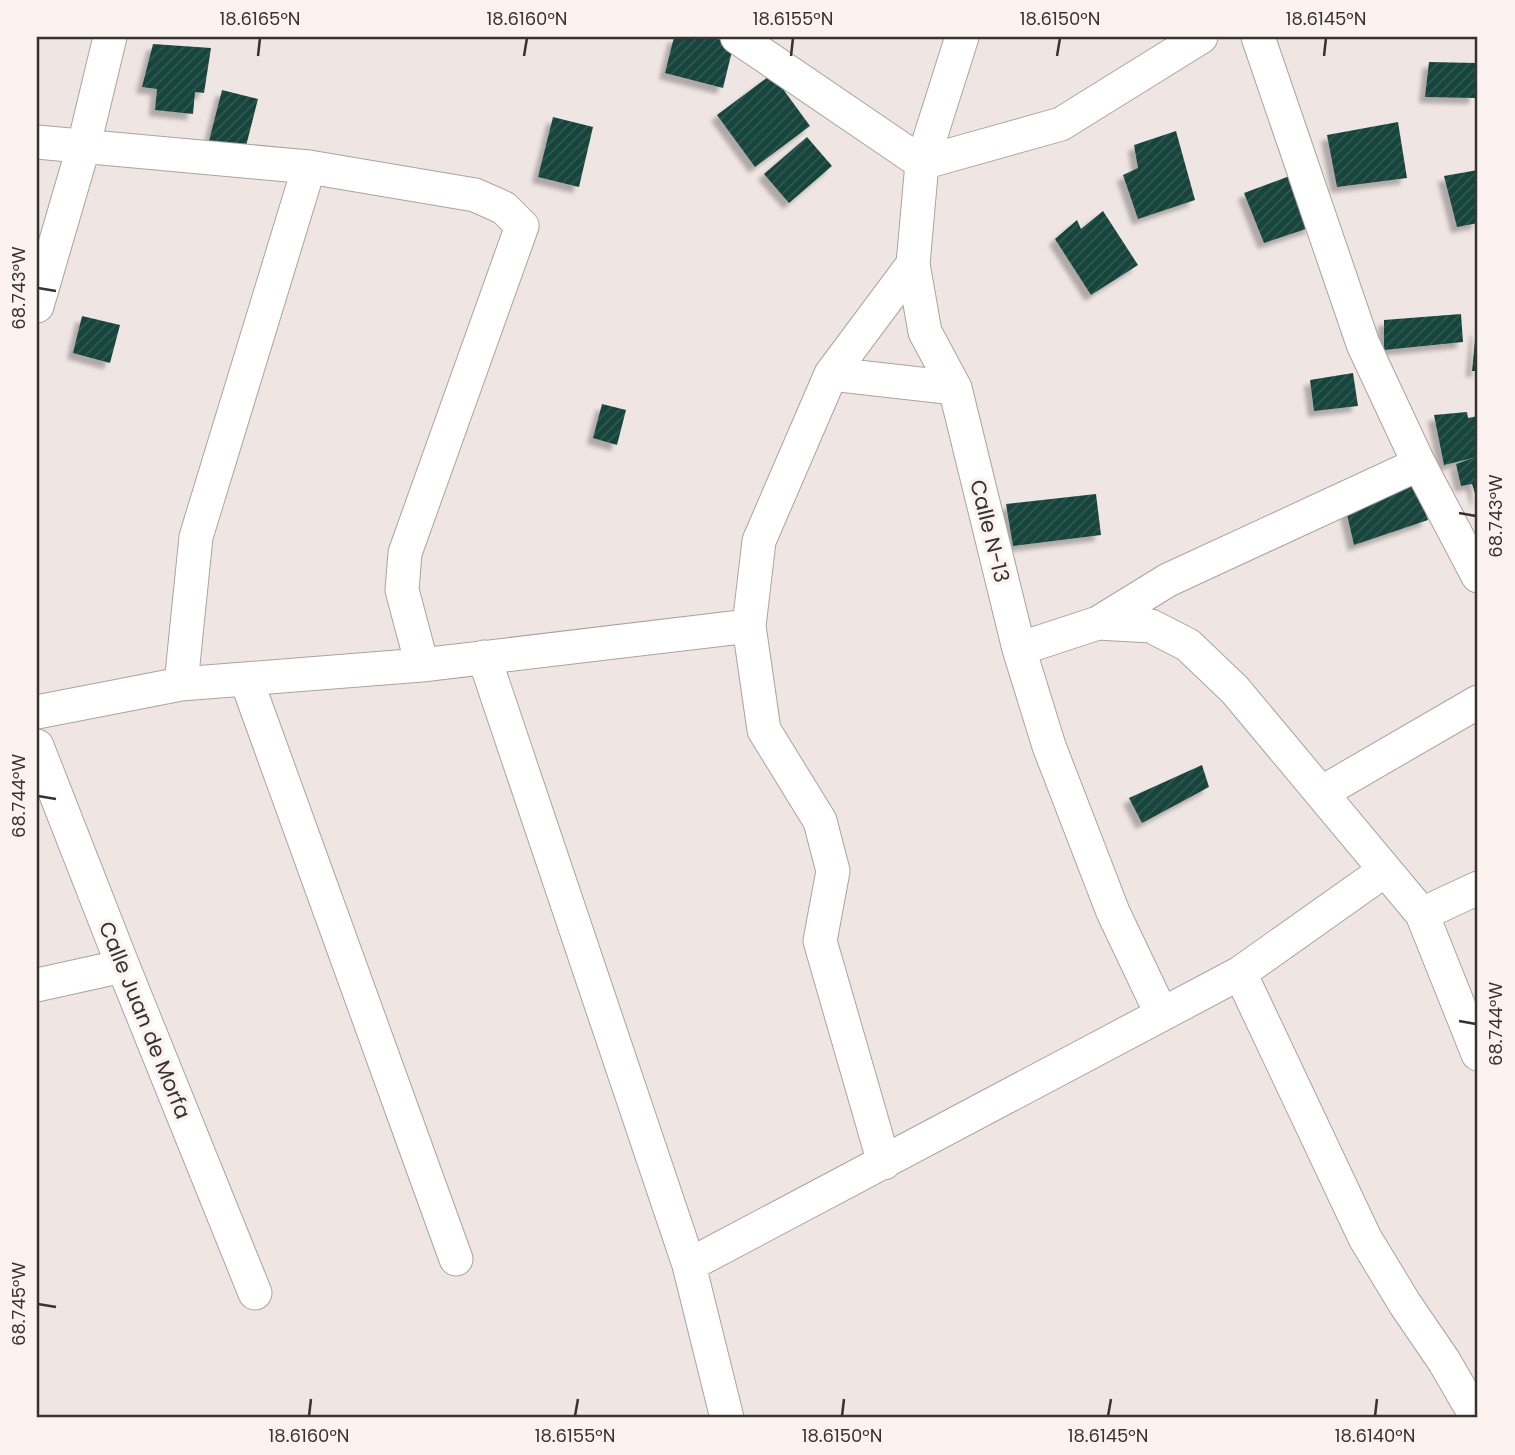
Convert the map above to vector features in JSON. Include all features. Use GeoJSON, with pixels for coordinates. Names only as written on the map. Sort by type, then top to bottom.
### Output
{"type":"FeatureCollection","features":[{"type":"Feature","properties":{"kind":"street"},"geometry":{"type":"LineString","coordinates":[[37,306],[83,145],[110,37]]}},
{"type":"Feature","properties":{"kind":"street"},"geometry":{"type":"LineString","coordinates":[[737,37],[922,163],[1061,124],[1201,37]]}},
{"type":"Feature","properties":{"kind":"street","name":"Calle N-13"},"geometry":{"type":"LineString","coordinates":[[962,37],[922,163],[913,264],[925,332],[956,388],[1019,649],[1049,746],[1113,912],[1161,1013]]}},
{"type":"Feature","properties":{"kind":"street"},"geometry":{"type":"LineString","coordinates":[[1258,37],[1363,344],[1419,464],[1478,576]]}},
{"type":"Feature","properties":{"kind":"street"},"geometry":{"type":"LineString","coordinates":[[37,142],[309,167],[475,195],[504,208],[522,226],[405,554],[402,590],[422,665]]}},
{"type":"Feature","properties":{"kind":"street"},"geometry":{"type":"LineString","coordinates":[[181,684],[196,537],[309,167]]}},
{"type":"Feature","properties":{"kind":"street"},"geometry":{"type":"LineString","coordinates":[[884,1163],[820,941],[833,871],[820,821],[764,730],[749,626],[759,541],[831,374],[913,264]]}},
{"type":"Feature","properties":{"kind":"street"},"geometry":{"type":"LineString","coordinates":[[831,374],[956,388]]}},
{"type":"Feature","properties":{"kind":"street"},"geometry":{"type":"LineString","coordinates":[[1019,649],[1098,623],[1167,580],[1419,464]]}},
{"type":"Feature","properties":{"kind":"street"},"geometry":{"type":"LineString","coordinates":[[1098,623],[1151,626],[1188,646],[1235,690],[1422,914],[1478,1054]]}},
{"type":"Feature","properties":{"kind":"street"},"geometry":{"type":"LineString","coordinates":[[37,712],[181,684],[422,665],[749,626]]}},
{"type":"Feature","properties":{"kind":"street"},"geometry":{"type":"LineString","coordinates":[[484,657],[689,1265],[727,1418]]}},
{"type":"Feature","properties":{"kind":"street"},"geometry":{"type":"LineString","coordinates":[[246,679],[456,1259]]}},
{"type":"Feature","properties":{"kind":"street"},"geometry":{"type":"LineString","coordinates":[[1321,793],[1478,702]]}},
{"type":"Feature","properties":{"kind":"street","name":"Calle Juan de Morfa"},"geometry":{"type":"LineString","coordinates":[[37,746],[122,966],[255,1293]]}},
{"type":"Feature","properties":{"kind":"street"},"geometry":{"type":"LineString","coordinates":[[689,1265],[1240,973],[1384,871]]}},
{"type":"Feature","properties":{"kind":"street"},"geometry":{"type":"LineString","coordinates":[[1422,914],[1478,888]]}},
{"type":"Feature","properties":{"kind":"street"},"geometry":{"type":"LineString","coordinates":[[37,985],[122,966]]}},
{"type":"Feature","properties":{"kind":"street"},"geometry":{"type":"LineString","coordinates":[[1240,973],[1365,1238],[1477,1418]]}},
{"type":"Feature","properties":{"kind":"building"},"geometry":{"type":"Polygon","coordinates":[[[674,37],[710,37],[734,43],[723,88],[665,73],[674,37]]]}},
{"type":"Feature","properties":{"kind":"building"},"geometry":{"type":"Polygon","coordinates":[[[153,44],[211,48],[204,93],[195,92],[193,114],[155,110],[157,89],[142,87],[153,44]]]}},
{"type":"Feature","properties":{"kind":"building"},"geometry":{"type":"Polygon","coordinates":[[[1429,62],[1477,63],[1475,98],[1425,97],[1429,62]]]}},
{"type":"Feature","properties":{"kind":"building"},"geometry":{"type":"Polygon","coordinates":[[[772,74],[810,126],[755,167],[717,115],[772,74]]]}},
{"type":"Feature","properties":{"kind":"building"},"geometry":{"type":"Polygon","coordinates":[[[222,90],[258,99],[245,150],[209,141],[222,90]]]}},
{"type":"Feature","properties":{"kind":"building"},"geometry":{"type":"Polygon","coordinates":[[[553,117],[593,127],[579,187],[538,177],[553,117]]]}},
{"type":"Feature","properties":{"kind":"building"},"geometry":{"type":"Polygon","coordinates":[[[1398,122],[1407,178],[1337,187],[1327,135],[1398,122]]]}},
{"type":"Feature","properties":{"kind":"building"},"geometry":{"type":"Polygon","coordinates":[[[1176,131],[1195,200],[1138,219],[1123,175],[1138,168],[1134,145],[1176,131]]]}},
{"type":"Feature","properties":{"kind":"building"},"geometry":{"type":"Polygon","coordinates":[[[807,137],[832,166],[789,203],[764,174],[807,137]]]}},
{"type":"Feature","properties":{"kind":"building"},"geometry":{"type":"Polygon","coordinates":[[[1478,170],[1478,223],[1457,227],[1444,176],[1478,170]]]}},
{"type":"Feature","properties":{"kind":"building"},"geometry":{"type":"Polygon","coordinates":[[[1295,174],[1312,227],[1264,243],[1244,193],[1295,174]]]}},
{"type":"Feature","properties":{"kind":"building"},"geometry":{"type":"Polygon","coordinates":[[[1103,211],[1138,265],[1091,295],[1055,239],[1077,220],[1081,229],[1103,211]]]}},
{"type":"Feature","properties":{"kind":"building"},"geometry":{"type":"Polygon","coordinates":[[[1461,314],[1463,342],[1384,350],[1384,320],[1461,314]]]}},
{"type":"Feature","properties":{"kind":"building"},"geometry":{"type":"Polygon","coordinates":[[[82,316],[120,325],[110,363],[73,353],[82,316]]]}},
{"type":"Feature","properties":{"kind":"building"},"geometry":{"type":"Polygon","coordinates":[[[1476,330],[1478,371],[1472,371],[1476,330]]]}},
{"type":"Feature","properties":{"kind":"building"},"geometry":{"type":"Polygon","coordinates":[[[1353,373],[1358,406],[1314,411],[1310,380],[1353,373]]]}},
{"type":"Feature","properties":{"kind":"building"},"geometry":{"type":"Polygon","coordinates":[[[602,404],[626,410],[617,445],[593,438],[602,404]]]}},
{"type":"Feature","properties":{"kind":"building"},"geometry":{"type":"Polygon","coordinates":[[[1467,412],[1468,418],[1478,416],[1478,503],[1472,484],[1461,486],[1456,464],[1473,458],[1444,465],[1434,415],[1467,412]]]}},
{"type":"Feature","properties":{"kind":"building"},"geometry":{"type":"Polygon","coordinates":[[[1416,483],[1428,520],[1354,545],[1345,506],[1416,483]]]}},
{"type":"Feature","properties":{"kind":"building"},"geometry":{"type":"Polygon","coordinates":[[[1096,494],[1101,535],[1013,546],[1006,504],[1096,494]]]}},
{"type":"Feature","properties":{"kind":"building"},"geometry":{"type":"Polygon","coordinates":[[[1202,765],[1209,787],[1142,823],[1129,798],[1202,765]]]}}]}
